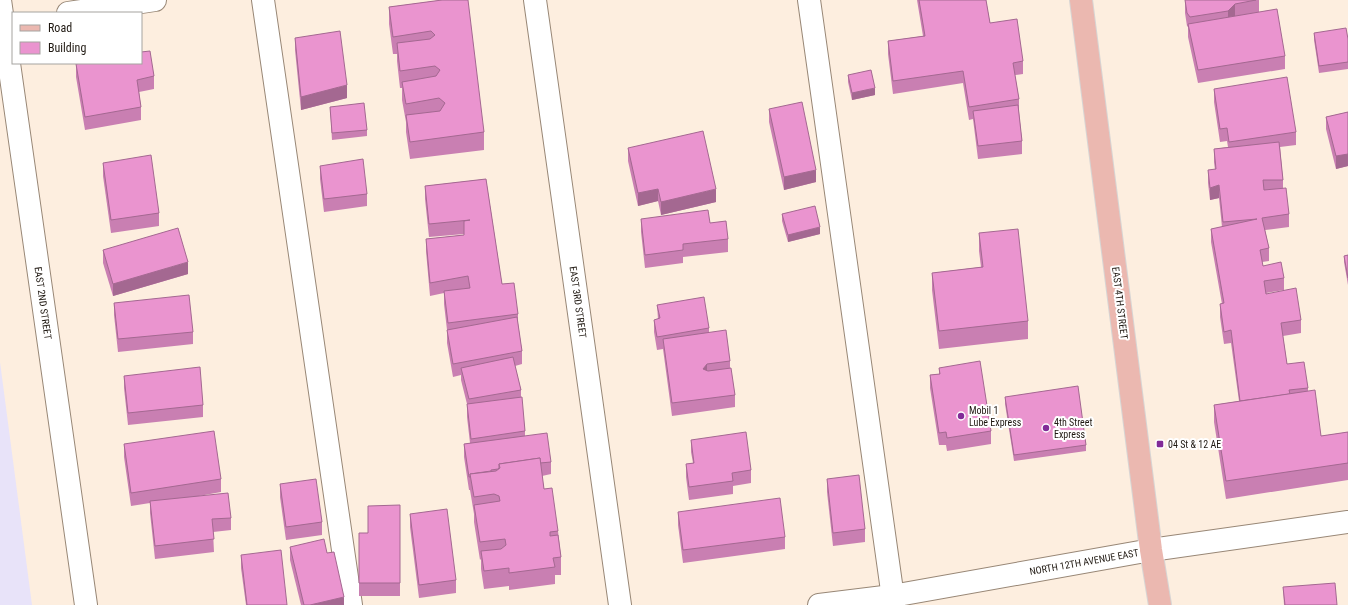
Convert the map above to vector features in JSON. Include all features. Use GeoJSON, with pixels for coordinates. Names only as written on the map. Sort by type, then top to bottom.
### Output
{"type":"FeatureCollection","features":[{"type":"Feature","properties":{"kind":"main road","name":"EAST 4TH STREET"},"geometry":{"type":"LineString","coordinates":[[1082,0],[1151,550],[1160,605]]}},
{"type":"Feature","properties":{"kind":"street","name":"EAST 2ND STREET"},"geometry":{"type":"LineString","coordinates":[[0,0],[8,22],[12,52]]}},
{"type":"Feature","properties":{"kind":"street"},"geometry":{"type":"LineString","coordinates":[[75,12],[155,0]]}},
{"type":"Feature","properties":{"kind":"street"},"geometry":{"type":"LineString","coordinates":[[263,0],[351,605]]}},
{"type":"Feature","properties":{"kind":"street","name":"EAST 3RD STREET"},"geometry":{"type":"LineString","coordinates":[[535,0],[620,605]]}},
{"type":"Feature","properties":{"kind":"street"},"geometry":{"type":"LineString","coordinates":[[809,0],[893,601]]}},
{"type":"Feature","properties":{"kind":"street","name":"EAST 2ND STREET"},"geometry":{"type":"LineString","coordinates":[[14,64],[86,605]]}},
{"type":"Feature","properties":{"kind":"street","name":"NORTH 12TH AVENUE EAST"},"geometry":{"type":"LineString","coordinates":[[819,605],[893,601],[1151,550],[1348,522]]}},
{"type":"Feature","properties":{"kind":"shaded area"},"geometry":{"type":"Polygon","coordinates":[[[0,362],[32,605],[0,605],[0,362]]]}},
{"type":"Feature","properties":{"kind":"building"},"geometry":{"type":"Polygon","coordinates":[[[442,0],[468,0],[484,132],[410,142],[406,115],[440,111],[445,103],[439,98],[406,104],[402,82],[436,76],[440,70],[435,66],[400,71],[397,43],[430,39],[435,35],[431,31],[393,37],[389,7],[442,0]]]}},
{"type":"Feature","properties":{"kind":"building"},"geometry":{"type":"Polygon","coordinates":[[[919,0],[986,0],[990,23],[1017,19],[1023,61],[1013,63],[1019,99],[969,107],[963,71],[893,81],[888,41],[925,36],[919,0]]]}},
{"type":"Feature","properties":{"kind":"building"},"geometry":{"type":"Polygon","coordinates":[[[1185,0],[1256,0],[1235,4],[1228,11],[1190,17],[1187,13],[1185,0]]]}},
{"type":"Feature","properties":{"kind":"building"},"geometry":{"type":"Polygon","coordinates":[[[1277,9],[1285,56],[1198,70],[1188,24],[1277,9]]]}},
{"type":"Feature","properties":{"kind":"building"},"geometry":{"type":"Polygon","coordinates":[[[1346,28],[1348,39],[1348,62],[1319,66],[1314,33],[1346,28]]]}},
{"type":"Feature","properties":{"kind":"building"},"geometry":{"type":"Polygon","coordinates":[[[340,31],[347,85],[301,97],[295,38],[340,31]]]}},
{"type":"Feature","properties":{"kind":"building"},"geometry":{"type":"Polygon","coordinates":[[[150,51],[154,76],[137,80],[141,107],[85,117],[76,64],[142,64],[142,52],[150,51]]]}},
{"type":"Feature","properties":{"kind":"building"},"geometry":{"type":"Polygon","coordinates":[[[871,70],[875,88],[852,93],[848,75],[871,70]]]}},
{"type":"Feature","properties":{"kind":"building"},"geometry":{"type":"Polygon","coordinates":[[[1287,77],[1296,132],[1229,142],[1227,128],[1220,129],[1214,89],[1287,77]]]}},
{"type":"Feature","properties":{"kind":"building"},"geometry":{"type":"Polygon","coordinates":[[[802,102],[816,170],[784,177],[769,109],[802,102]]]}},
{"type":"Feature","properties":{"kind":"building"},"geometry":{"type":"Polygon","coordinates":[[[364,103],[367,130],[332,133],[330,107],[364,103]]]}},
{"type":"Feature","properties":{"kind":"building"},"geometry":{"type":"Polygon","coordinates":[[[1018,105],[1022,141],[978,146],[973,111],[1018,105]]]}},
{"type":"Feature","properties":{"kind":"building"},"geometry":{"type":"Polygon","coordinates":[[[1348,112],[1348,154],[1336,156],[1326,117],[1348,112]]]}},
{"type":"Feature","properties":{"kind":"building"},"geometry":{"type":"Polygon","coordinates":[[[703,131],[716,189],[661,202],[658,189],[638,193],[628,148],[703,131]]]}},
{"type":"Feature","properties":{"kind":"building"},"geometry":{"type":"Polygon","coordinates":[[[1279,142],[1283,180],[1263,180],[1264,190],[1286,188],[1289,214],[1262,218],[1269,248],[1260,250],[1263,266],[1281,262],[1284,278],[1264,281],[1266,294],[1296,288],[1301,320],[1281,323],[1287,364],[1304,362],[1308,388],[1289,390],[1290,394],[1240,401],[1231,330],[1224,332],[1220,304],[1224,303],[1211,229],[1257,219],[1223,222],[1219,185],[1210,188],[1208,170],[1216,169],[1214,149],[1279,142]]]}},
{"type":"Feature","properties":{"kind":"building"},"geometry":{"type":"Polygon","coordinates":[[[151,155],[159,213],[111,220],[103,163],[151,155]]]}},
{"type":"Feature","properties":{"kind":"building"},"geometry":{"type":"Polygon","coordinates":[[[363,159],[367,194],[324,199],[320,166],[363,159]]]}},
{"type":"Feature","properties":{"kind":"building"},"geometry":{"type":"Polygon","coordinates":[[[486,179],[502,284],[514,283],[518,314],[448,323],[444,291],[470,288],[468,276],[430,283],[426,239],[464,235],[464,221],[470,220],[429,224],[425,186],[486,179]]]}},
{"type":"Feature","properties":{"kind":"building"},"geometry":{"type":"Polygon","coordinates":[[[815,206],[820,227],[788,235],[782,214],[815,206]]]}},
{"type":"Feature","properties":{"kind":"building"},"geometry":{"type":"Polygon","coordinates":[[[708,210],[710,223],[726,221],[728,239],[683,244],[683,250],[645,255],[641,219],[708,210]]]}},
{"type":"Feature","properties":{"kind":"building"},"geometry":{"type":"Polygon","coordinates":[[[178,228],[188,262],[113,284],[103,250],[178,228]]]}},
{"type":"Feature","properties":{"kind":"building"},"geometry":{"type":"Polygon","coordinates":[[[1018,229],[1028,321],[939,331],[932,273],[983,267],[979,233],[1018,229]]]}},
{"type":"Feature","properties":{"kind":"building"},"geometry":{"type":"Polygon","coordinates":[[[1348,255],[1348,278],[1344,256],[1348,255]]]}},
{"type":"Feature","properties":{"kind":"building"},"geometry":{"type":"Polygon","coordinates":[[[189,295],[193,332],[118,339],[114,303],[189,295]]]}},
{"type":"Feature","properties":{"kind":"building"},"geometry":{"type":"Polygon","coordinates":[[[704,297],[709,328],[657,337],[654,320],[660,318],[657,305],[704,297]]]}},
{"type":"Feature","properties":{"kind":"building"},"geometry":{"type":"Polygon","coordinates":[[[517,317],[522,351],[453,364],[447,330],[517,317]]]}},
{"type":"Feature","properties":{"kind":"building"},"geometry":{"type":"Polygon","coordinates":[[[726,330],[730,361],[707,364],[703,369],[708,371],[731,368],[735,395],[672,403],[663,339],[726,330]]]}},
{"type":"Feature","properties":{"kind":"building"},"geometry":{"type":"Polygon","coordinates":[[[513,357],[521,390],[469,399],[461,368],[513,357]]]}},
{"type":"Feature","properties":{"kind":"building","name":"Mobil 1 Lube Express"},"geometry":{"type":"Polygon","coordinates":[[[980,361],[991,431],[947,438],[946,432],[939,433],[930,375],[940,374],[939,368],[980,361]]]}},
{"type":"Feature","properties":{"kind":"building"},"geometry":{"type":"Polygon","coordinates":[[[200,367],[203,405],[128,413],[124,376],[200,367]]]}},
{"type":"Feature","properties":{"kind":"building","name":"4th Street Express"},"geometry":{"type":"Polygon","coordinates":[[[1078,386],[1086,445],[1014,455],[1005,397],[1078,386]]]}},
{"type":"Feature","properties":{"kind":"building"},"geometry":{"type":"Polygon","coordinates":[[[1315,390],[1321,436],[1348,432],[1348,463],[1226,481],[1214,405],[1315,390]]]}},
{"type":"Feature","properties":{"kind":"building"},"geometry":{"type":"Polygon","coordinates":[[[522,397],[525,431],[471,439],[467,404],[522,397]]]}},
{"type":"Feature","properties":{"kind":"building"},"geometry":{"type":"Polygon","coordinates":[[[214,431],[221,479],[131,493],[124,444],[214,431]]]}},
{"type":"Feature","properties":{"kind":"building"},"geometry":{"type":"Polygon","coordinates":[[[746,432],[751,470],[732,473],[733,481],[689,487],[686,464],[694,463],[691,440],[746,432]]]}},
{"type":"Feature","properties":{"kind":"building"},"geometry":{"type":"Polygon","coordinates":[[[547,433],[551,462],[540,463],[540,458],[499,464],[498,469],[470,474],[469,477],[464,444],[547,433]]]}},
{"type":"Feature","properties":{"kind":"building"},"geometry":{"type":"Polygon","coordinates":[[[540,458],[544,489],[552,488],[558,531],[550,532],[550,536],[558,535],[561,557],[553,558],[555,567],[509,573],[509,568],[484,571],[481,551],[501,549],[506,545],[505,539],[480,542],[474,505],[500,501],[499,496],[494,494],[474,497],[470,474],[496,471],[500,468],[499,464],[540,458]]]}},
{"type":"Feature","properties":{"kind":"building"},"geometry":{"type":"Polygon","coordinates":[[[859,475],[865,529],[833,533],[827,479],[859,475]]]}},
{"type":"Feature","properties":{"kind":"building"},"geometry":{"type":"Polygon","coordinates":[[[316,479],[322,522],[286,527],[280,484],[316,479]]]}},
{"type":"Feature","properties":{"kind":"building"},"geometry":{"type":"Polygon","coordinates":[[[228,493],[231,518],[212,519],[214,539],[155,546],[150,501],[228,493]]]}},
{"type":"Feature","properties":{"kind":"building"},"geometry":{"type":"Polygon","coordinates":[[[780,498],[785,537],[683,550],[678,512],[780,498]]]}},
{"type":"Feature","properties":{"kind":"building"},"geometry":{"type":"Polygon","coordinates":[[[400,505],[400,583],[359,583],[359,533],[368,533],[368,506],[400,505]]]}},
{"type":"Feature","properties":{"kind":"building"},"geometry":{"type":"Polygon","coordinates":[[[447,509],[456,580],[419,585],[410,514],[447,509]]]}},
{"type":"Feature","properties":{"kind":"building"},"geometry":{"type":"Polygon","coordinates":[[[324,539],[327,553],[334,552],[344,597],[304,605],[290,547],[324,539]]]}},
{"type":"Feature","properties":{"kind":"building"},"geometry":{"type":"Polygon","coordinates":[[[281,550],[287,605],[247,605],[241,555],[281,550]]]}},
{"type":"Feature","properties":{"kind":"building"},"geometry":{"type":"Polygon","coordinates":[[[1335,583],[1337,605],[1285,605],[1283,587],[1335,583]]]}},
{"type":"Feature","properties":{"kind":"place","name":"Mobil 1 Lube Express"},"geometry":{"type":"Point","coordinates":[961,416]}},
{"type":"Feature","properties":{"kind":"place","name":"4th Street Express"},"geometry":{"type":"Point","coordinates":[1046,428]}},
{"type":"Feature","properties":{"kind":"place","name":"04 St & 12 AE"},"geometry":{"type":"Point","coordinates":[1160,444]}}]}
